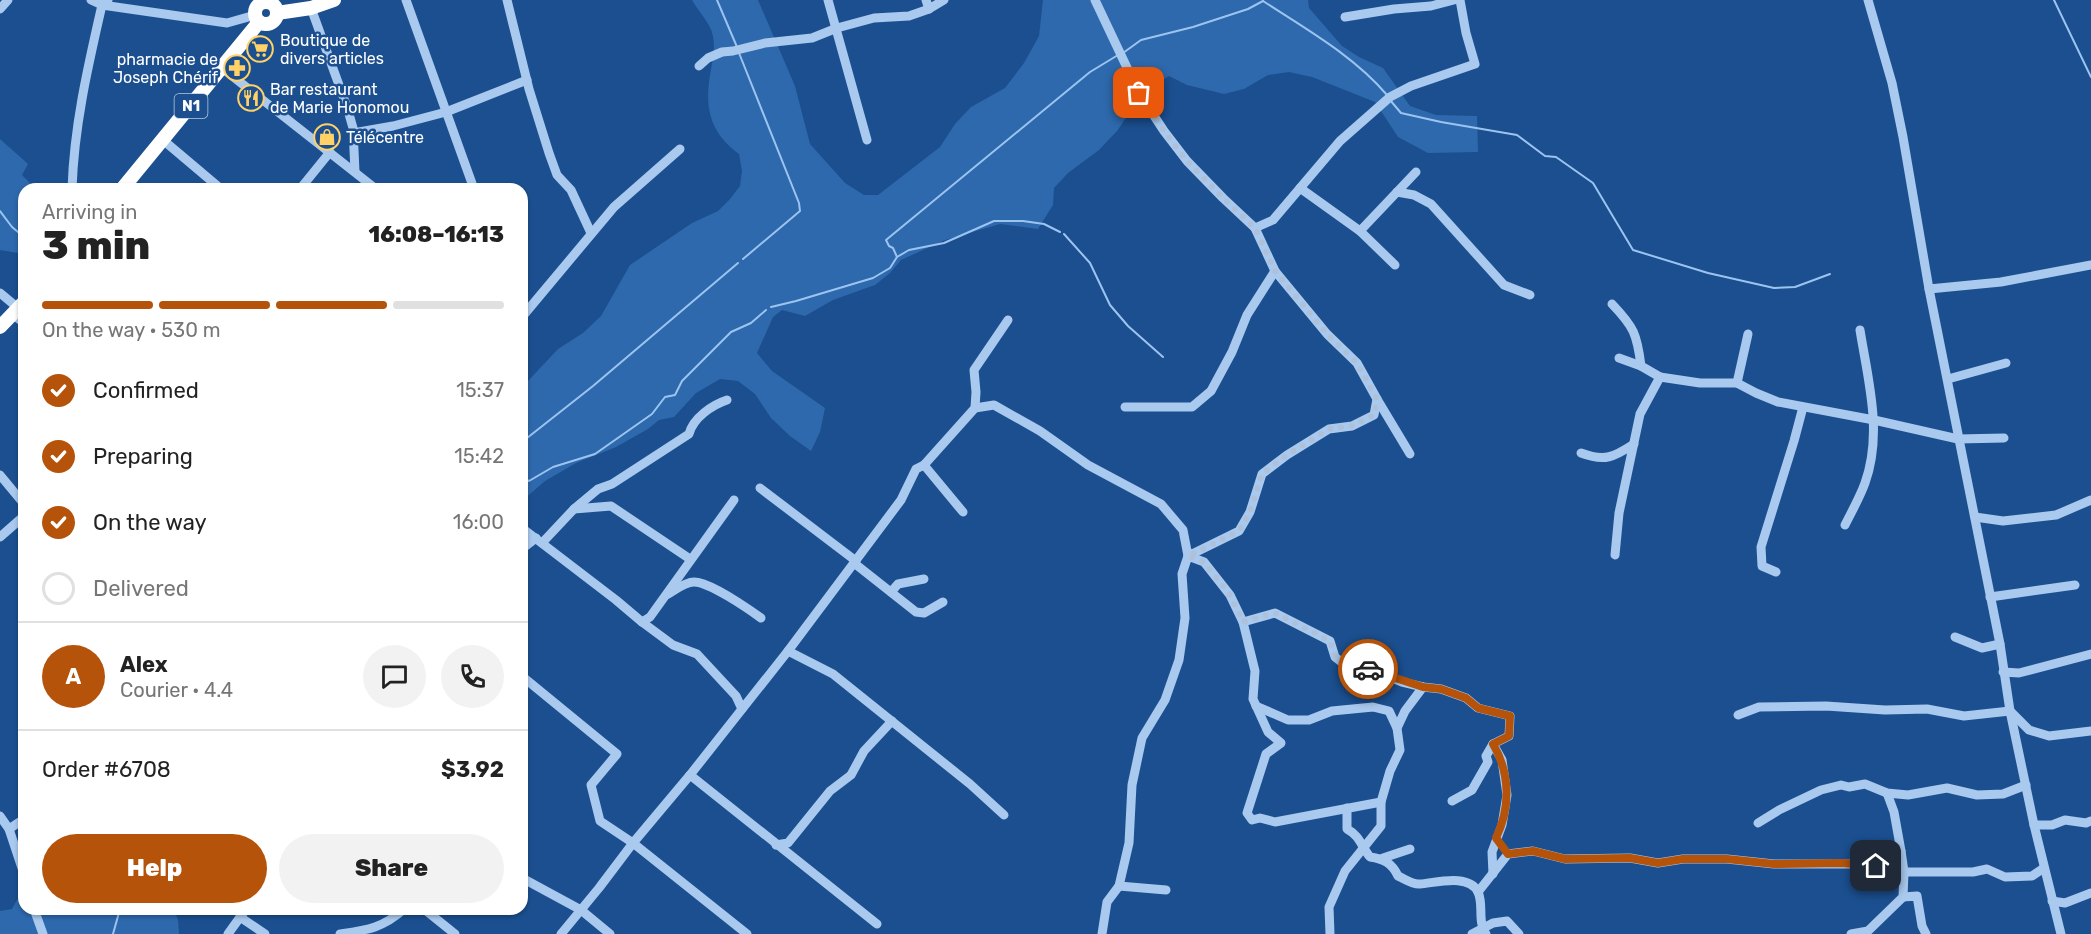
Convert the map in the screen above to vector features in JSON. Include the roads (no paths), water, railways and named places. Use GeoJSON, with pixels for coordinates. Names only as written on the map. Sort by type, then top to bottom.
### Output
{"type":"FeatureCollection","features":[{"type":"Feature","properties":{"kind":"highway"},"geometry":{"type":"LineString","coordinates":[[277,13],[311,8],[334,0]]}},
{"type":"Feature","properties":{"kind":"highway"},"geometry":{"type":"LineString","coordinates":[[265,1],[276,7],[277,13],[274,21],[267,24],[257,18],[259,4],[265,1]]}},
{"type":"Feature","properties":{"kind":"highway","name":"N1"},"geometry":{"type":"LineString","coordinates":[[127,183],[222,68],[257,18]]}},
{"type":"Feature","properties":{"kind":"highway"},"geometry":{"type":"LineString","coordinates":[[0,327],[18,308]]}},
{"type":"Feature","properties":{"kind":"street"},"geometry":{"type":"LineString","coordinates":[[0,9],[8,0]]}},
{"type":"Feature","properties":{"kind":"street"},"geometry":{"type":"LineString","coordinates":[[91,0],[227,23],[257,18]]}},
{"type":"Feature","properties":{"kind":"street"},"geometry":{"type":"LineString","coordinates":[[406,0],[472,183]]}},
{"type":"Feature","properties":{"kind":"street"},"geometry":{"type":"LineString","coordinates":[[507,0],[527,80],[557,175],[571,190],[591,233]]}},
{"type":"Feature","properties":{"kind":"street"},"geometry":{"type":"LineString","coordinates":[[828,0],[867,140]]}},
{"type":"Feature","properties":{"kind":"street"},"geometry":{"type":"LineString","coordinates":[[699,66],[708,58],[722,52],[765,43],[812,38],[837,28],[874,18],[909,16],[928,5],[944,0]]}},
{"type":"Feature","properties":{"kind":"street"},"geometry":{"type":"LineString","coordinates":[[1095,0],[1139,93],[1164,131],[1187,161],[1255,228],[1275,271],[1327,334],[1357,363],[1410,454]]}},
{"type":"Feature","properties":{"kind":"street"},"geometry":{"type":"LineString","coordinates":[[1345,17],[1431,6],[1454,0]]}},
{"type":"Feature","properties":{"kind":"street"},"geometry":{"type":"LineString","coordinates":[[1255,228],[1273,220],[1340,141],[1390,97],[1411,86],[1475,64],[1460,0]]}},
{"type":"Feature","properties":{"kind":"street"},"geometry":{"type":"LineString","coordinates":[[1868,0],[1892,82],[1929,289],[2000,645],[2010,711],[2034,825],[2061,934]]}},
{"type":"Feature","properties":{"kind":"street"},"geometry":{"type":"LineString","coordinates":[[72,183],[77,125],[105,2]]}},
{"type":"Feature","properties":{"kind":"street"},"geometry":{"type":"LineString","coordinates":[[311,8],[347,106],[353,133],[355,172]]}},
{"type":"Feature","properties":{"kind":"street"},"geometry":{"type":"LineString","coordinates":[[222,68],[369,183]]}},
{"type":"Feature","properties":{"kind":"street"},"geometry":{"type":"LineString","coordinates":[[353,133],[393,126],[446,112],[527,80]]}},
{"type":"Feature","properties":{"kind":"street"},"geometry":{"type":"LineString","coordinates":[[163,140],[214,183]]}},
{"type":"Feature","properties":{"kind":"street"},"geometry":{"type":"LineString","coordinates":[[528,302],[614,207],[680,149]]}},
{"type":"Feature","properties":{"kind":"street"},"geometry":{"type":"LineString","coordinates":[[305,183],[330,152]]}},
{"type":"Feature","properties":{"kind":"street"},"geometry":{"type":"LineString","coordinates":[[1360,231],[1416,172]]}},
{"type":"Feature","properties":{"kind":"street"},"geometry":{"type":"LineString","coordinates":[[1300,188],[1360,231],[1395,265]]}},
{"type":"Feature","properties":{"kind":"street"},"geometry":{"type":"LineString","coordinates":[[1397,192],[1414,195],[1431,204],[1504,285],[1530,295]]}},
{"type":"Feature","properties":{"kind":"street"},"geometry":{"type":"LineString","coordinates":[[1929,289],[2001,282],[2091,265]]}},
{"type":"Feature","properties":{"kind":"street"},"geometry":{"type":"LineString","coordinates":[[1125,407],[1192,407],[1211,391],[1232,352],[1247,315],[1275,271]]}},
{"type":"Feature","properties":{"kind":"street"},"geometry":{"type":"LineString","coordinates":[[0,293],[18,308]]}},
{"type":"Feature","properties":{"kind":"street"},"geometry":{"type":"LineString","coordinates":[[1612,304],[1637,337],[1641,366]]}},
{"type":"Feature","properties":{"kind":"street"},"geometry":{"type":"LineString","coordinates":[[561,934],[788,651],[901,500],[916,469],[924,465],[975,408],[974,370],[1008,320]]}},
{"type":"Feature","properties":{"kind":"street"},"geometry":{"type":"LineString","coordinates":[[1845,525],[1865,482],[1872,453],[1874,420],[1860,330]]}},
{"type":"Feature","properties":{"kind":"street"},"geometry":{"type":"LineString","coordinates":[[1737,383],[1748,334]]}},
{"type":"Feature","properties":{"kind":"street"},"geometry":{"type":"LineString","coordinates":[[1619,358],[1641,366],[1660,377],[1700,383],[1737,383],[1767,398],[1803,407],[1958,439],[2004,438]]}},
{"type":"Feature","properties":{"kind":"street"},"geometry":{"type":"LineString","coordinates":[[1948,379],[2006,363]]}},
{"type":"Feature","properties":{"kind":"street"},"geometry":{"type":"LineString","coordinates":[[1615,555],[1619,513],[1640,414],[1660,377]]}},
{"type":"Feature","properties":{"kind":"street"},"geometry":{"type":"LineString","coordinates":[[1188,556],[1239,531],[1250,512],[1262,474],[1287,455],[1329,429],[1352,426],[1374,415],[1377,399]]}},
{"type":"Feature","properties":{"kind":"street"},"geometry":{"type":"LineString","coordinates":[[528,546],[539,540],[598,489],[612,484],[688,434],[691,426],[714,404],[727,400]]}},
{"type":"Feature","properties":{"kind":"street"},"geometry":{"type":"LineString","coordinates":[[975,408],[994,405],[1040,431],[1088,465],[1161,504],[1183,530],[1188,556],[1182,574],[1185,618],[1179,660],[1165,700],[1142,738],[1132,784],[1129,843],[1119,886],[1107,902],[1102,934]]}},
{"type":"Feature","properties":{"kind":"street"},"geometry":{"type":"LineString","coordinates":[[1776,572],[1762,566],[1761,547],[1803,407]]}},
{"type":"Feature","properties":{"kind":"street"},"geometry":{"type":"LineString","coordinates":[[1581,453],[1593,458],[1606,458],[1634,444]]}},
{"type":"Feature","properties":{"kind":"street"},"geometry":{"type":"LineString","coordinates":[[924,465],[963,512]]}},
{"type":"Feature","properties":{"kind":"street"},"geometry":{"type":"LineString","coordinates":[[0,475],[18,497]]}},
{"type":"Feature","properties":{"kind":"street"},"geometry":{"type":"LineString","coordinates":[[760,488],[916,612],[924,613],[943,602]]}},
{"type":"Feature","properties":{"kind":"street"},"geometry":{"type":"LineString","coordinates":[[642,622],[650,617],[734,500]]}},
{"type":"Feature","properties":{"kind":"street"},"geometry":{"type":"LineString","coordinates":[[1975,517],[2002,521],[2056,515],[2091,500]]}},
{"type":"Feature","properties":{"kind":"street"},"geometry":{"type":"LineString","coordinates":[[574,508],[611,506],[690,559]]}},
{"type":"Feature","properties":{"kind":"street"},"geometry":{"type":"LineString","coordinates":[[0,537],[18,522]]}},
{"type":"Feature","properties":{"kind":"street"},"geometry":{"type":"LineString","coordinates":[[528,532],[673,645],[697,654],[736,696],[742,709]]}},
{"type":"Feature","properties":{"kind":"street"},"geometry":{"type":"LineString","coordinates":[[1188,556],[1204,562],[1230,595],[1243,622],[1255,671],[1253,699],[1268,732],[1281,742],[1266,754]]}},
{"type":"Feature","properties":{"kind":"street"},"geometry":{"type":"LineString","coordinates":[[891,592],[898,584],[924,579]]}},
{"type":"Feature","properties":{"kind":"street"},"geometry":{"type":"LineString","coordinates":[[666,595],[691,582],[700,583],[730,598],[761,618]]}},
{"type":"Feature","properties":{"kind":"street"},"geometry":{"type":"LineString","coordinates":[[1990,597],[2075,585]]}},
{"type":"Feature","properties":{"kind":"street"},"geometry":{"type":"LineString","coordinates":[[1243,622],[1275,613],[1330,641],[1335,657],[1349,668],[1364,667],[1423,687],[1441,689],[1466,698],[1478,708],[1510,716],[1509,736],[1493,744],[1486,756],[1488,762],[1472,790],[1452,801]]}},
{"type":"Feature","properties":{"kind":"street"},"geometry":{"type":"LineString","coordinates":[[1955,637],[1982,648],[2000,645]]}},
{"type":"Feature","properties":{"kind":"street"},"geometry":{"type":"LineString","coordinates":[[788,651],[833,674],[970,784],[1004,815]]}},
{"type":"Feature","properties":{"kind":"street"},"geometry":{"type":"LineString","coordinates":[[2003,672],[2019,674],[2091,654]]}},
{"type":"Feature","properties":{"kind":"street"},"geometry":{"type":"LineString","coordinates":[[528,680],[617,754],[591,785],[600,821],[633,843],[747,934]]}},
{"type":"Feature","properties":{"kind":"street"},"geometry":{"type":"LineString","coordinates":[[1398,728],[1405,711],[1423,687]]}},
{"type":"Feature","properties":{"kind":"street"},"geometry":{"type":"LineString","coordinates":[[1256,706],[1288,720],[1309,720],[1332,711],[1373,707],[1389,711],[1398,728],[1400,750],[1390,771],[1382,802],[1381,826],[1345,871],[1329,907],[1330,934]]}},
{"type":"Feature","properties":{"kind":"street"},"geometry":{"type":"LineString","coordinates":[[1738,715],[1759,708],[1826,706],[1885,710],[1927,709],[1964,716],[2010,711]]}},
{"type":"Feature","properties":{"kind":"street"},"geometry":{"type":"LineString","coordinates":[[2010,711],[2029,730],[2049,736],[2091,731]]}},
{"type":"Feature","properties":{"kind":"street"},"geometry":{"type":"LineString","coordinates":[[776,844],[788,843],[830,791],[851,775],[864,751],[892,721]]}},
{"type":"Feature","properties":{"kind":"street"},"geometry":{"type":"LineString","coordinates":[[1268,732],[1266,754],[1247,813],[1252,820],[1260,818],[1275,822],[1307,815],[1317,816],[1382,802]]}},
{"type":"Feature","properties":{"kind":"street"},"geometry":{"type":"LineString","coordinates":[[1493,744],[1502,760],[1507,795],[1502,825],[1492,852],[1493,874]]}},
{"type":"Feature","properties":{"kind":"street"},"geometry":{"type":"LineString","coordinates":[[1488,762],[1502,760]]}},
{"type":"Feature","properties":{"kind":"street"},"geometry":{"type":"LineString","coordinates":[[690,776],[877,924]]}},
{"type":"Feature","properties":{"kind":"street"},"geometry":{"type":"LineString","coordinates":[[1758,823],[1821,789],[1841,785],[1849,787],[1865,784],[1887,793],[1908,795],[1947,788],[1977,795],[2003,794],[2026,785]]}},
{"type":"Feature","properties":{"kind":"street"},"geometry":{"type":"LineString","coordinates":[[1887,793],[1894,812],[1902,851],[1903,897]]}},
{"type":"Feature","properties":{"kind":"street"},"geometry":{"type":"LineString","coordinates":[[1894,812],[1908,795]]}},
{"type":"Feature","properties":{"kind":"street"},"geometry":{"type":"LineString","coordinates":[[1347,808],[1347,829],[1356,834],[1363,849],[1370,857],[1383,858],[1410,849]]}},
{"type":"Feature","properties":{"kind":"street"},"geometry":{"type":"LineString","coordinates":[[0,816],[9,829],[18,856]]}},
{"type":"Feature","properties":{"kind":"street"},"geometry":{"type":"LineString","coordinates":[[2034,825],[2052,825],[2065,820],[2086,823],[2091,821]]}},
{"type":"Feature","properties":{"kind":"street"},"geometry":{"type":"LineString","coordinates":[[9,829],[18,823]]}},
{"type":"Feature","properties":{"kind":"street"},"geometry":{"type":"LineString","coordinates":[[1496,838],[1508,854]]}},
{"type":"Feature","properties":{"kind":"street"},"geometry":{"type":"LineString","coordinates":[[1478,892],[1508,854],[1533,851],[1565,859],[1630,858],[1658,863],[1683,859],[1727,859],[1774,864],[1890,864],[1904,872],[1973,872],[1987,869],[2005,878],[2032,876],[2044,868]]}},
{"type":"Feature","properties":{"kind":"street"},"geometry":{"type":"LineString","coordinates":[[1890,864],[1902,851]]}},
{"type":"Feature","properties":{"kind":"street"},"geometry":{"type":"LineString","coordinates":[[1383,858],[1394,867],[1398,876],[1418,885],[1455,880],[1472,886],[1478,892],[1484,931]]}},
{"type":"Feature","properties":{"kind":"street"},"geometry":{"type":"LineString","coordinates":[[528,881],[581,910],[610,934]]}},
{"type":"Feature","properties":{"kind":"street"},"geometry":{"type":"LineString","coordinates":[[1119,886],[1166,890]]}},
{"type":"Feature","properties":{"kind":"street"},"geometry":{"type":"LineString","coordinates":[[2052,901],[2064,903],[2091,893]]}},
{"type":"Feature","properties":{"kind":"street"},"geometry":{"type":"LineString","coordinates":[[1851,934],[1868,931],[1903,897],[1917,896],[1922,926],[1926,934]]}},
{"type":"Feature","properties":{"kind":"street"},"geometry":{"type":"LineString","coordinates":[[36,915],[43,934]]}},
{"type":"Feature","properties":{"kind":"street"},"geometry":{"type":"LineString","coordinates":[[228,934],[242,915]]}},
{"type":"Feature","properties":{"kind":"street"},"geometry":{"type":"LineString","coordinates":[[340,934],[371,930],[397,915]]}},
{"type":"Feature","properties":{"kind":"street"},"geometry":{"type":"LineString","coordinates":[[432,915],[455,934]]}},
{"type":"Feature","properties":{"kind":"street"},"geometry":{"type":"LineString","coordinates":[[240,918],[265,934]]}},
{"type":"Feature","properties":{"kind":"street"},"geometry":{"type":"LineString","coordinates":[[1472,934],[1484,931],[1493,923],[1508,921],[1519,934]]}},
{"type":"Feature","properties":{"kind":"waterway"},"geometry":{"type":"LineString","coordinates":[[717,0],[737,47]]}},
{"type":"Feature","properties":{"kind":"waterway"},"geometry":{"type":"LineString","coordinates":[[2054,0],[2091,77]]}},
{"type":"Feature","properties":{"kind":"waterway"},"geometry":{"type":"LineString","coordinates":[[1263,1],[1345,56],[1387,95]]}},
{"type":"Feature","properties":{"kind":"waterway"},"geometry":{"type":"LineString","coordinates":[[1123,53],[1141,40],[1193,27],[1248,9],[1263,1]]}},
{"type":"Feature","properties":{"kind":"waterway"},"geometry":{"type":"LineString","coordinates":[[739,53],[799,203],[800,211],[743,259]]}},
{"type":"Feature","properties":{"kind":"waterway"},"geometry":{"type":"LineString","coordinates":[[897,257],[886,240],[1090,72],[1118,55]]}},
{"type":"Feature","properties":{"kind":"waterway"},"geometry":{"type":"LineString","coordinates":[[1390,100],[1401,113],[1517,135],[1545,156],[1556,157],[1593,183],[1633,250],[1708,273],[1774,288],[1795,287],[1830,274]]}},
{"type":"Feature","properties":{"kind":"waterway"},"geometry":{"type":"LineString","coordinates":[[0,211],[18,232]]}},
{"type":"Feature","properties":{"kind":"waterway"},"geometry":{"type":"LineString","coordinates":[[771,307],[873,278],[890,268],[897,257],[909,250],[944,243],[994,221],[1044,224],[1060,232]]}},
{"type":"Feature","properties":{"kind":"waterway"},"geometry":{"type":"LineString","coordinates":[[1064,234],[1090,263],[1110,305],[1128,326],[1163,357]]}},
{"type":"Feature","properties":{"kind":"waterway"},"geometry":{"type":"LineString","coordinates":[[528,437],[593,386],[738,263]]}},
{"type":"Feature","properties":{"kind":"waterway"},"geometry":{"type":"LineString","coordinates":[[528,481],[553,467],[595,454],[652,414],[665,397],[675,395],[682,381],[731,332],[751,323],[766,310]]}},
{"type":"Feature","properties":{"kind":"waterway"},"geometry":{"type":"LineString","coordinates":[[113,934],[118,915]]}},
{"type":"Feature","properties":{"kind":"place","name":"Boutique de divers articles"},"geometry":{"type":"Point","coordinates":[260,49]}},
{"type":"Feature","properties":{"kind":"place","name":"pharmacie de Joseph Chérif"},"geometry":{"type":"Point","coordinates":[237,68]}},
{"type":"Feature","properties":{"kind":"place","name":"Bar restaurant de Marie Honomou"},"geometry":{"type":"Point","coordinates":[251,98]}},
{"type":"Feature","properties":{"kind":"place","name":"Télécentre"},"geometry":{"type":"Point","coordinates":[327,137]}}]}
